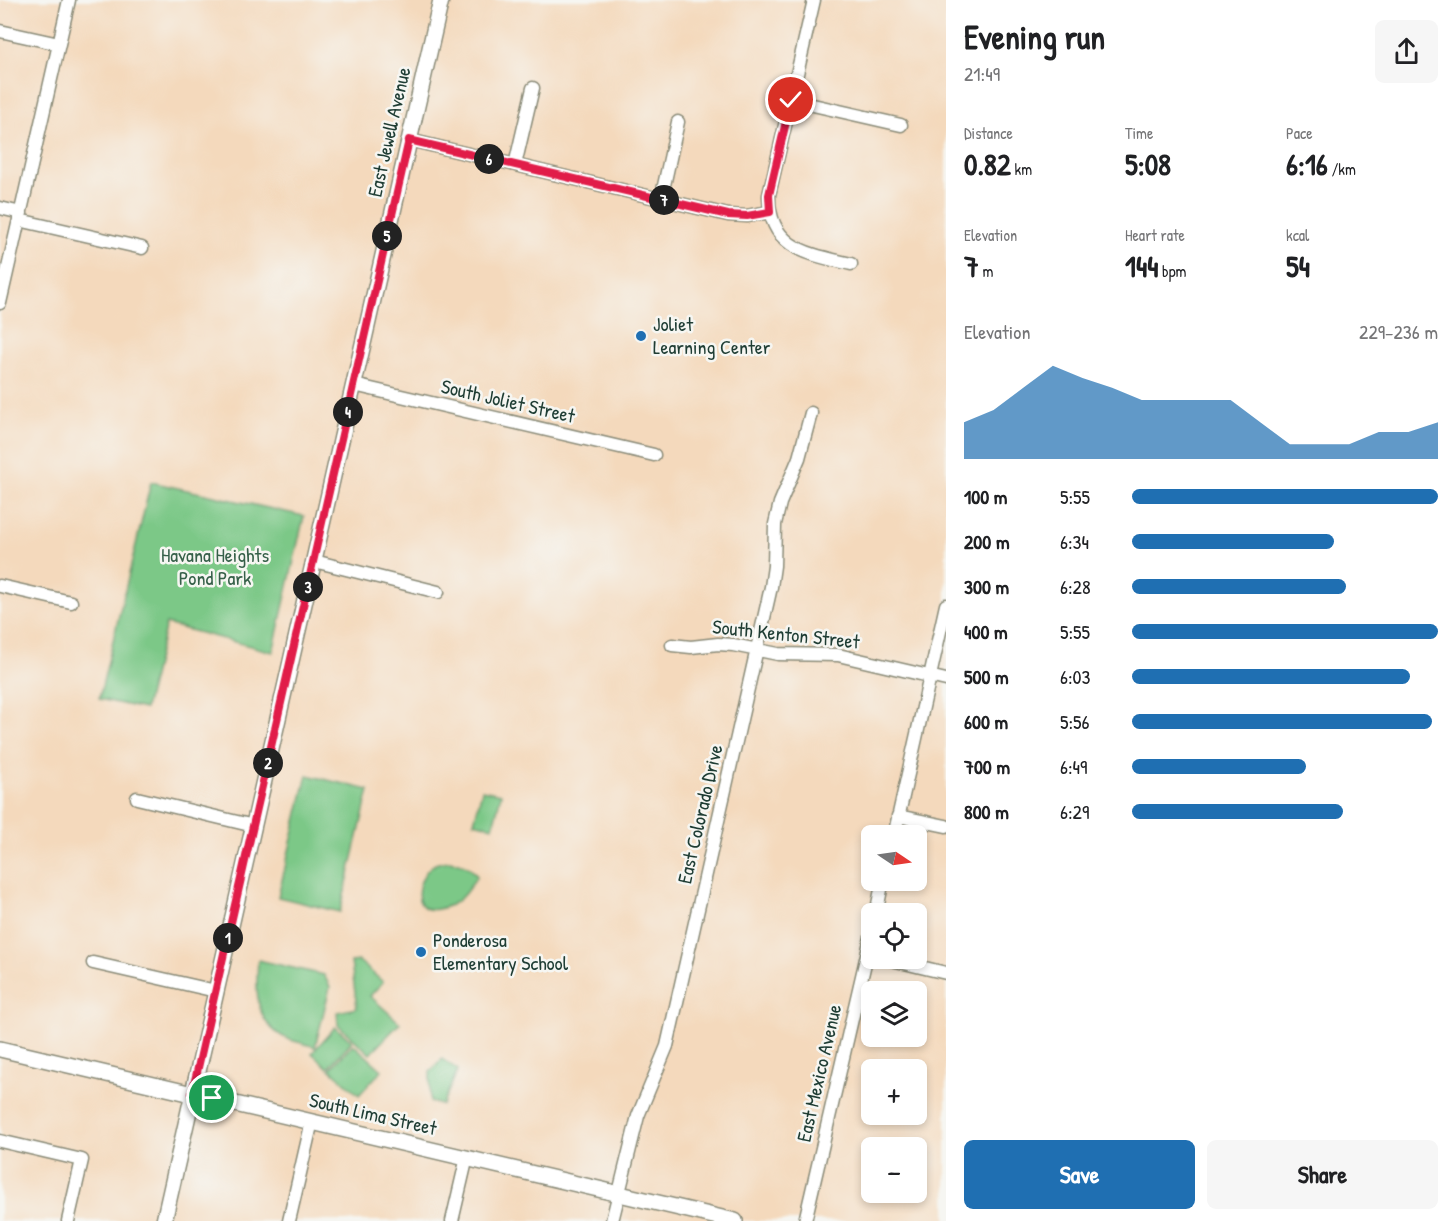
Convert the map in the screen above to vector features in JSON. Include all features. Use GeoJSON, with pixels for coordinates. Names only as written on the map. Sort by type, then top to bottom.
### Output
{"type":"FeatureCollection","features":[{"type":"Feature","properties":{"kind":"street"},"geometry":{"type":"LineString","coordinates":[[0,303],[69,0]]}},
{"type":"Feature","properties":{"kind":"street","name":"East Jewell Avenue"},"geometry":{"type":"LineString","coordinates":[[164,1221],[441,0]]}},
{"type":"Feature","properties":{"kind":"street"},"geometry":{"type":"LineString","coordinates":[[814,0],[769,195],[770,212],[781,236],[791,245],[812,255],[851,264]]}},
{"type":"Feature","properties":{"kind":"street"},"geometry":{"type":"LineString","coordinates":[[0,30],[59,44]]}},
{"type":"Feature","properties":{"kind":"street"},"geometry":{"type":"LineString","coordinates":[[515,165],[533,88]]}},
{"type":"Feature","properties":{"kind":"street"},"geometry":{"type":"LineString","coordinates":[[791,100],[901,125]]}},
{"type":"Feature","properties":{"kind":"street"},"geometry":{"type":"LineString","coordinates":[[661,199],[678,122]]}},
{"type":"Feature","properties":{"kind":"street"},"geometry":{"type":"LineString","coordinates":[[409,140],[734,216],[770,212]]}},
{"type":"Feature","properties":{"kind":"street"},"geometry":{"type":"LineString","coordinates":[[0,208],[20,217],[142,248]]}},
{"type":"Feature","properties":{"kind":"street","name":"South Joliet Street"},"geometry":{"type":"LineString","coordinates":[[354,385],[654,455]]}},
{"type":"Feature","properties":{"kind":"street","name":"East Colorado Drive"},"geometry":{"type":"LineString","coordinates":[[612,1221],[638,1116],[667,1046],[771,587],[775,524],[780,503],[799,458],[811,414]]}},
{"type":"Feature","properties":{"kind":"street"},"geometry":{"type":"LineString","coordinates":[[314,561],[438,592]]}},
{"type":"Feature","properties":{"kind":"street"},"geometry":{"type":"LineString","coordinates":[[0,586],[71,602]]}},
{"type":"Feature","properties":{"kind":"street"},"geometry":{"type":"LineString","coordinates":[[896,825],[946,605]]}},
{"type":"Feature","properties":{"kind":"street","name":"South Kenton Street"},"geometry":{"type":"LineString","coordinates":[[672,645],[691,647],[718,644],[793,656],[838,655],[946,680]]}},
{"type":"Feature","properties":{"kind":"street"},"geometry":{"type":"LineString","coordinates":[[137,798],[254,826]]}},
{"type":"Feature","properties":{"kind":"street"},"geometry":{"type":"LineString","coordinates":[[898,816],[946,826]]}},
{"type":"Feature","properties":{"kind":"street"},"geometry":{"type":"LineString","coordinates":[[93,963],[216,991]]}},
{"type":"Feature","properties":{"kind":"street"},"geometry":{"type":"LineString","coordinates":[[927,968],[946,973]]}},
{"type":"Feature","properties":{"kind":"street","name":"East Mexico Avenue"},"geometry":{"type":"LineString","coordinates":[[806,1221],[866,969]]}},
{"type":"Feature","properties":{"kind":"street","name":"South Lima Street"},"geometry":{"type":"LineString","coordinates":[[0,1049],[735,1221]]}},
{"type":"Feature","properties":{"kind":"street"},"geometry":{"type":"LineString","coordinates":[[289,1221],[312,1121]]}},
{"type":"Feature","properties":{"kind":"street"},"geometry":{"type":"LineString","coordinates":[[0,1141],[82,1160],[68,1221]]}},
{"type":"Feature","properties":{"kind":"street"},"geometry":{"type":"LineString","coordinates":[[452,1221],[467,1157]]}},
{"type":"Feature","properties":{"kind":"green space","name":"Havana Heights Pond Park"},"geometry":{"type":"Polygon","coordinates":[[[151,482],[304,516],[273,652],[166,624],[145,709],[99,699],[151,482]]]}},
{"type":"Feature","properties":{"kind":"green space"},"geometry":{"type":"Polygon","coordinates":[[[307,775],[369,790],[340,912],[278,897],[307,775]]]}},
{"type":"Feature","properties":{"kind":"green space"},"geometry":{"type":"Polygon","coordinates":[[[482,790],[501,794],[493,827],[474,822],[482,790]]]}},
{"type":"Feature","properties":{"kind":"green space"},"geometry":{"type":"Polygon","coordinates":[[[450,861],[465,866],[477,876],[456,902],[433,910],[424,907],[418,894],[422,878],[434,865],[450,861]]]}},
{"type":"Feature","properties":{"kind":"green space"},"geometry":{"type":"Polygon","coordinates":[[[258,960],[324,975],[330,987],[315,1047],[288,1039],[268,1025],[257,994],[258,960]]]}},
{"type":"Feature","properties":{"kind":"green space"},"geometry":{"type":"Polygon","coordinates":[[[359,961],[383,982],[370,996],[400,1023],[370,1054],[338,1025],[337,1012],[357,1008],[351,962],[359,961]]]}},
{"type":"Feature","properties":{"kind":"green space"},"geometry":{"type":"Polygon","coordinates":[[[335,1027],[352,1041],[328,1068],[312,1053],[335,1027]]]}},
{"type":"Feature","properties":{"kind":"green space"},"geometry":{"type":"Polygon","coordinates":[[[353,1044],[382,1070],[359,1095],[330,1069],[353,1044]]]}},
{"type":"Feature","properties":{"kind":"green space"},"geometry":{"type":"Polygon","coordinates":[[[442,1059],[458,1070],[442,1105],[430,1102],[430,1072],[442,1059]]]}},
{"type":"Feature","properties":{"kind":"place","name":"Joliet Learning Center"},"geometry":{"type":"Point","coordinates":[641,336]}},
{"type":"Feature","properties":{"kind":"place","name":"Ponderosa Elementary School"},"geometry":{"type":"Point","coordinates":[421,952]}},
{"type":"Feature","properties":{"kind":"route"},"geometry":{"type":"LineString","coordinates":[[212,1098],[192,1094],[409,140],[728,215],[747,216],[770,212],[769,195],[791,100]]}}]}
